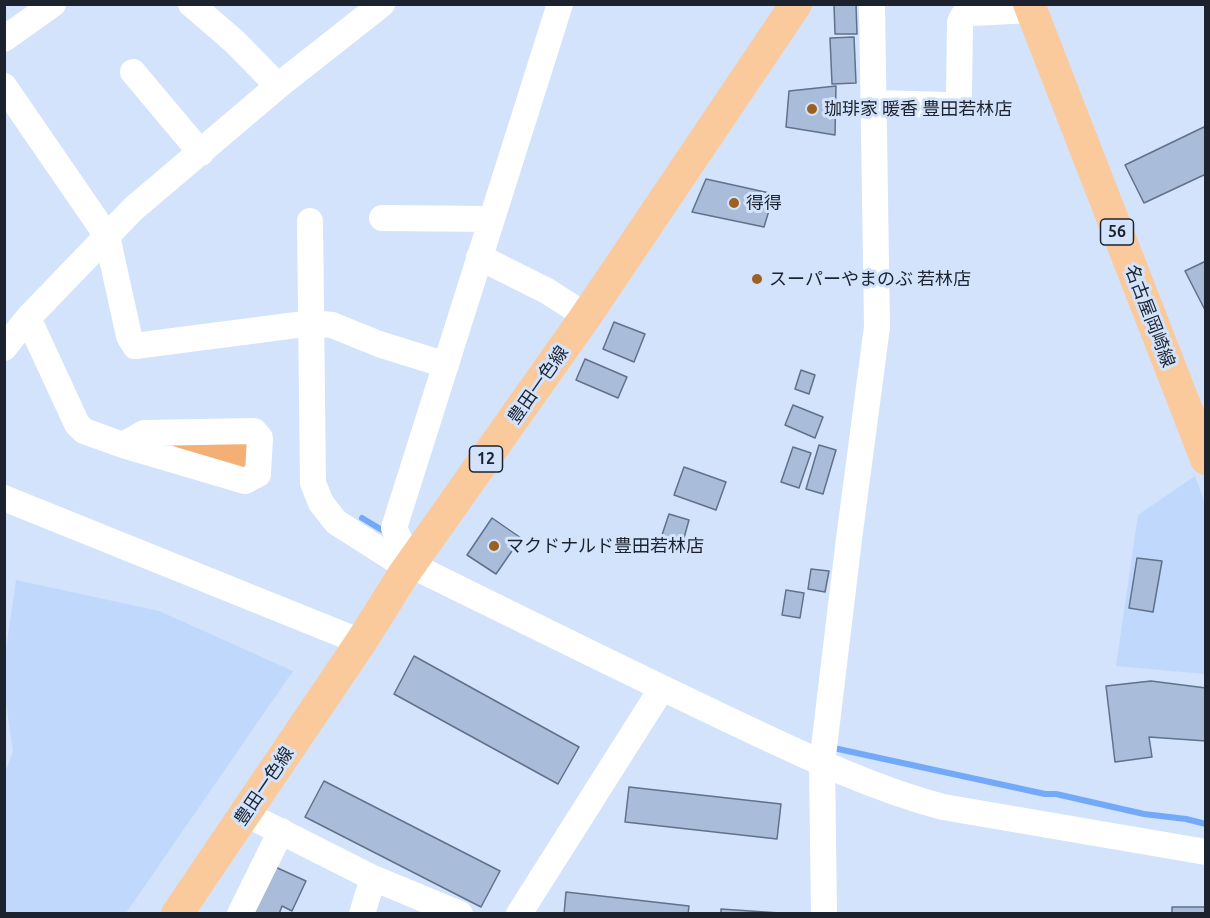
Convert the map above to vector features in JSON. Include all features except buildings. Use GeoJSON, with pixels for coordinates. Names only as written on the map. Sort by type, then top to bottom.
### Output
{"type":"FeatureCollection","features":[{"type":"Feature","properties":{"kind":"main road","name":"豊田一色線"},"geometry":{"type":"LineString","coordinates":[[177,914],[410,566],[586,316],[796,4]]}},
{"type":"Feature","properties":{"kind":"main road","name":"名古屋岡崎線"},"geometry":{"type":"LineString","coordinates":[[1030,7],[1206,459]]}},
{"type":"Feature","properties":{"kind":"street"},"geometry":{"type":"LineString","coordinates":[[4,39],[53,4]]}},
{"type":"Feature","properties":{"kind":"street"},"geometry":{"type":"LineString","coordinates":[[191,4],[235,42],[278,86]]}},
{"type":"Feature","properties":{"kind":"street"},"geometry":{"type":"LineString","coordinates":[[4,348],[28,318],[133,209],[278,86],[382,4]]}},
{"type":"Feature","properties":{"kind":"street"},"geometry":{"type":"LineString","coordinates":[[410,566],[394,528],[560,4]]}},
{"type":"Feature","properties":{"kind":"street"},"geometry":{"type":"LineString","coordinates":[[824,914],[822,764],[877,327],[872,4]]}},
{"type":"Feature","properties":{"kind":"street"},"geometry":{"type":"LineString","coordinates":[[874,103],[947,105],[956,103],[959,96],[960,22],[963,16],[1030,7]]}},
{"type":"Feature","properties":{"kind":"street"},"geometry":{"type":"LineString","coordinates":[[133,72],[201,153]]}},
{"type":"Feature","properties":{"kind":"street"},"geometry":{"type":"LineString","coordinates":[[4,86],[107,237],[129,336],[135,346],[312,323],[332,325],[379,344],[446,365]]}},
{"type":"Feature","properties":{"kind":"street"},"geometry":{"type":"LineString","coordinates":[[382,218],[492,219]]}},
{"type":"Feature","properties":{"kind":"street"},"geometry":{"type":"LineString","coordinates":[[310,221],[313,483],[321,503],[336,522],[410,566],[662,688],[822,764],[915,800],[943,807],[1206,852]]}},
{"type":"Feature","properties":{"kind":"street"},"geometry":{"type":"LineString","coordinates":[[479,257],[547,291],[586,316]]}},
{"type":"Feature","properties":{"kind":"street"},"geometry":{"type":"LineString","coordinates":[[28,318],[77,424],[84,431],[123,445]]}},
{"type":"Feature","properties":{"kind":"street"},"geometry":{"type":"LineString","coordinates":[[5,500],[361,642]]}},
{"type":"Feature","properties":{"kind":"street"},"geometry":{"type":"LineString","coordinates":[[519,914],[662,688]]}},
{"type":"Feature","properties":{"kind":"street"},"geometry":{"type":"LineString","coordinates":[[246,813],[373,878],[460,914]]}},
{"type":"Feature","properties":{"kind":"street"},"geometry":{"type":"LineString","coordinates":[[240,914],[281,831]]}},
{"type":"Feature","properties":{"kind":"street"},"geometry":{"type":"LineString","coordinates":[[362,914],[373,878]]}},
{"type":"Feature","properties":{"kind":"shaded area"},"geometry":{"type":"Polygon","coordinates":[[[248,439],[253,465],[239,473],[156,442],[248,439]]]}},
{"type":"Feature","properties":{"kind":"shaded area"},"geometry":{"type":"Polygon","coordinates":[[[1195,476],[1206,506],[1205,674],[1116,666],[1138,515],[1195,476]]]}},
{"type":"Feature","properties":{"kind":"shaded area"},"geometry":{"type":"Polygon","coordinates":[[[16,580],[159,611],[293,671],[126,913],[5,913],[5,772],[13,752],[5,696],[4,663],[16,580]]]}},
{"type":"Feature","properties":{"kind":"waterway"},"geometry":{"type":"LineString","coordinates":[[362,518],[387,533]]}},
{"type":"Feature","properties":{"kind":"waterway"},"geometry":{"type":"LineString","coordinates":[[829,747],[1045,794],[1056,794],[1144,814],[1206,824]]}},
{"type":"Feature","properties":{"kind":"place","name":"珈琲家 暖香 豊田若林店"},"geometry":{"type":"Point","coordinates":[812,109]}},
{"type":"Feature","properties":{"kind":"place","name":"得得"},"geometry":{"type":"Point","coordinates":[734,203]}},
{"type":"Feature","properties":{"kind":"place","name":"スーパーやまのぶ 若林店"},"geometry":{"type":"Point","coordinates":[757,279]}},
{"type":"Feature","properties":{"kind":"place","name":"マクドナルド豊田若林店"},"geometry":{"type":"Point","coordinates":[494,546]}}]}
